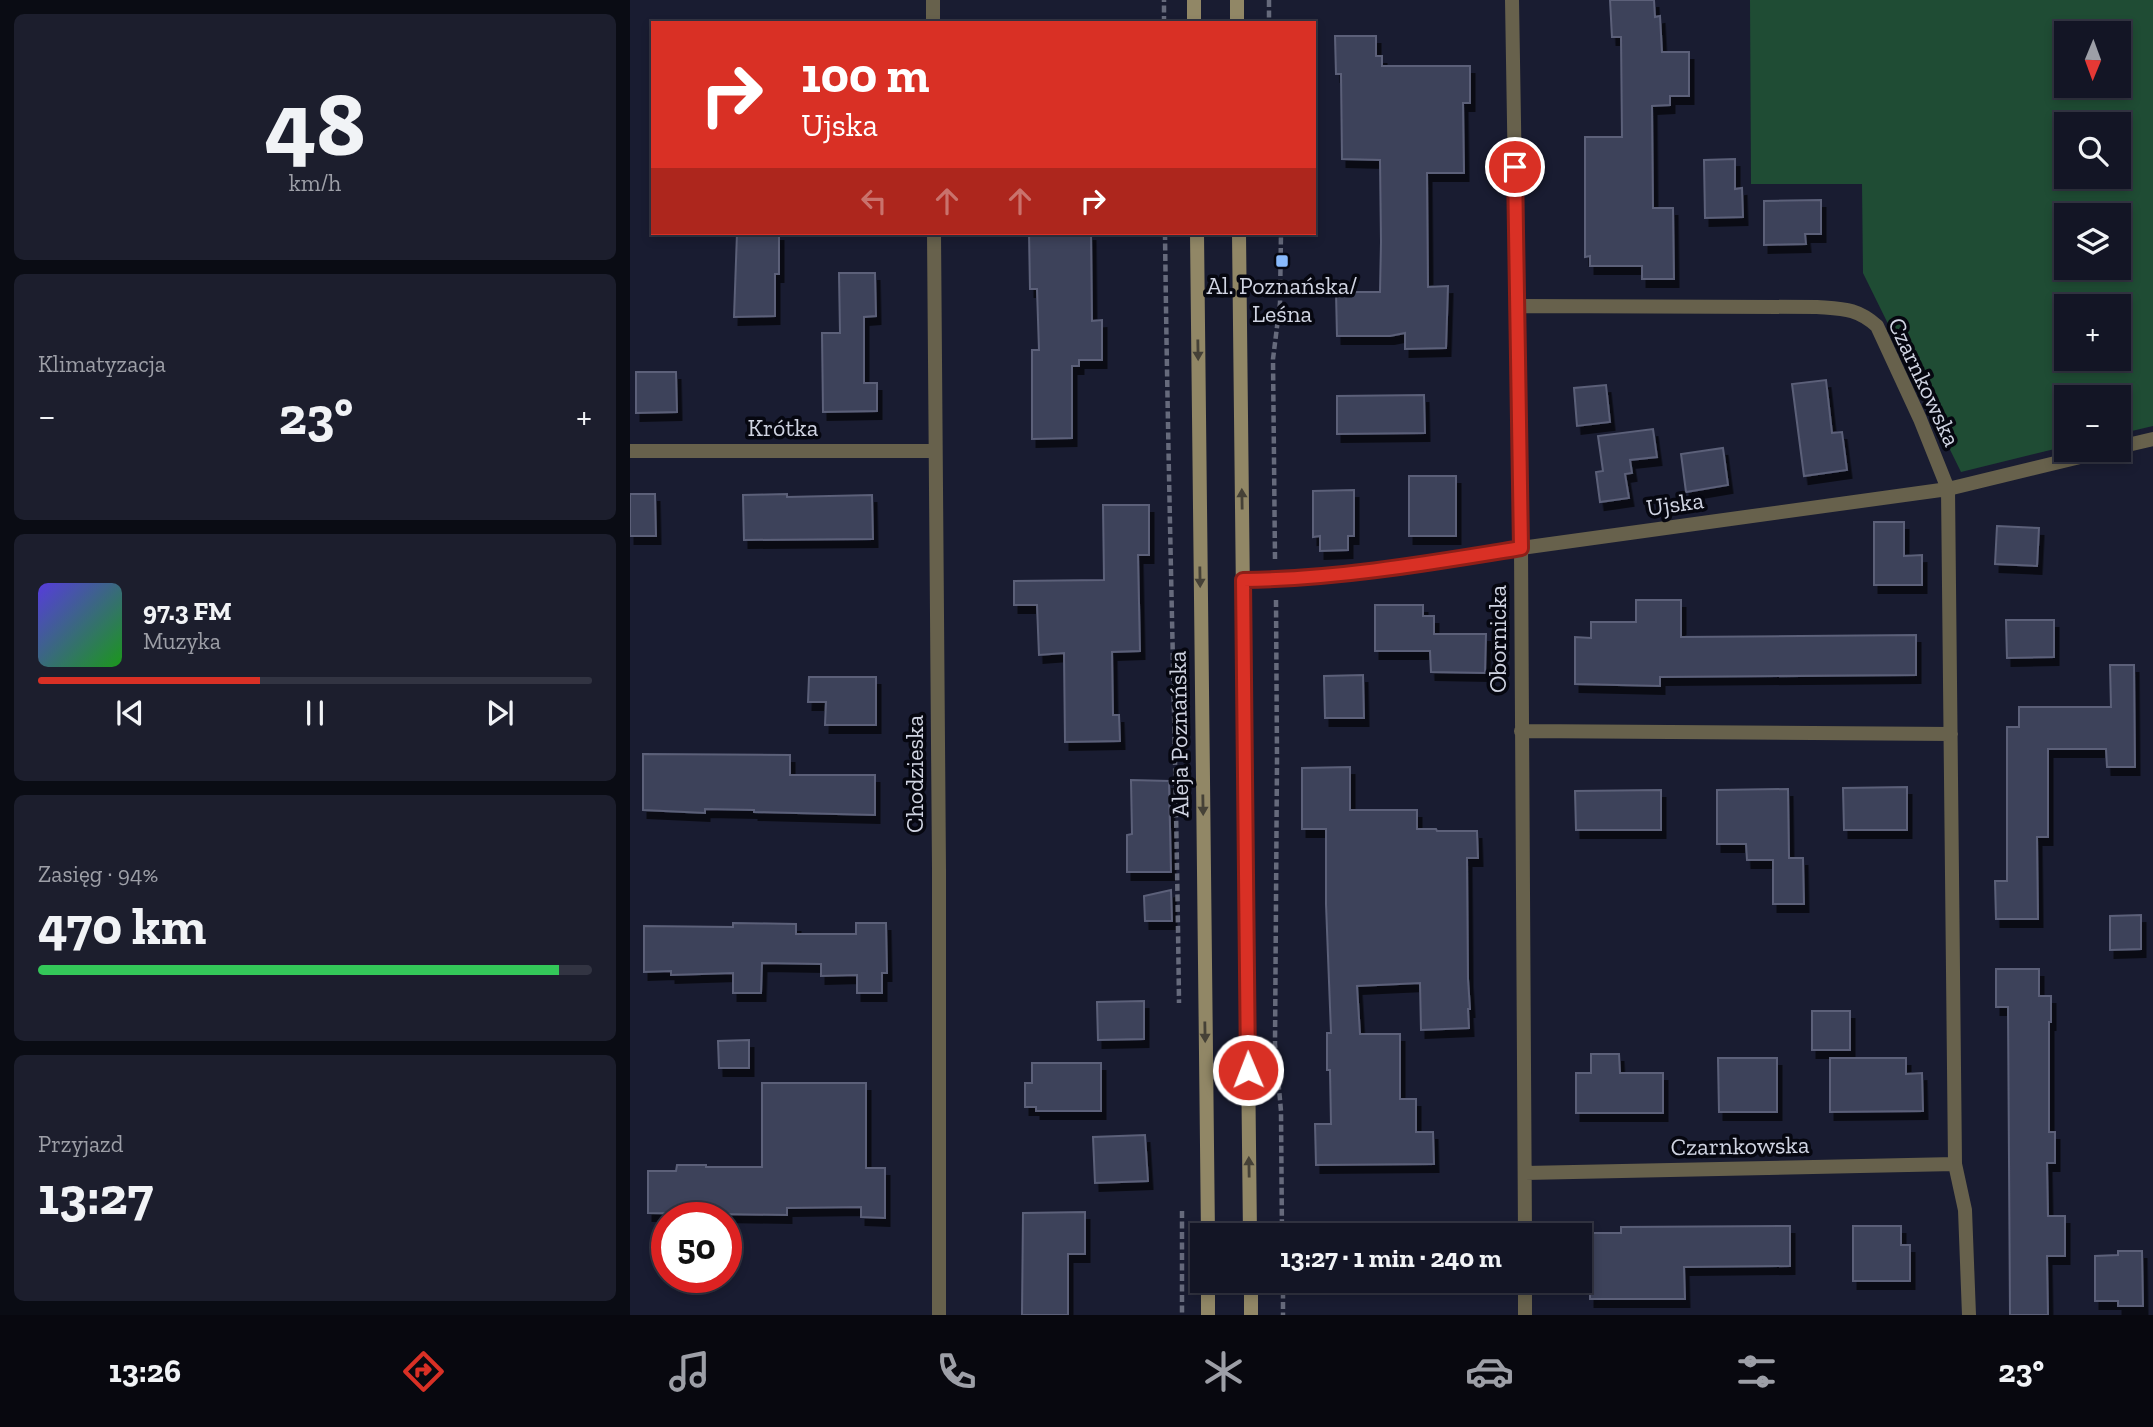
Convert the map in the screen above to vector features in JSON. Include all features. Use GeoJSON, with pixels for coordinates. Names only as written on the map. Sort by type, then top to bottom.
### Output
{"type":"FeatureCollection","features":[{"type":"Feature","properties":{"kind":"main road"},"geometry":{"type":"LineString","coordinates":[[1194,0],[1194,21]]}},
{"type":"Feature","properties":{"kind":"main road"},"geometry":{"type":"LineString","coordinates":[[1237,0],[1237,21]]}},
{"type":"Feature","properties":{"kind":"main road","name":"Aleja Poznańska"},"geometry":{"type":"LineString","coordinates":[[1197,235],[1208,1223]]}},
{"type":"Feature","properties":{"kind":"main road"},"geometry":{"type":"LineString","coordinates":[[1239,235],[1250,1223]]}},
{"type":"Feature","properties":{"kind":"main road"},"geometry":{"type":"LineString","coordinates":[[1208,1293],[1208,1315]]}},
{"type":"Feature","properties":{"kind":"main road"},"geometry":{"type":"LineString","coordinates":[[1251,1293],[1251,1315]]}},
{"type":"Feature","properties":{"kind":"street"},"geometry":{"type":"LineString","coordinates":[[933,0],[933,21]]}},
{"type":"Feature","properties":{"kind":"street","name":"Obornicka"},"geometry":{"type":"LineString","coordinates":[[1512,0],[1521,548],[1525,1223]]}},
{"type":"Feature","properties":{"kind":"street","name":"Chodzieska"},"geometry":{"type":"LineString","coordinates":[[934,235],[939,1315]]}},
{"type":"Feature","properties":{"kind":"street","name":"Czarnkowska"},"geometry":{"type":"LineString","coordinates":[[1517,306],[1850,309],[1866,316],[1877,326],[1920,419],[1948,489],[1955,1164],[1965,1210],[1969,1315]]}},
{"type":"Feature","properties":{"kind":"street"},"geometry":{"type":"LineString","coordinates":[[2131,444],[2153,439]]}},
{"type":"Feature","properties":{"kind":"street","name":"Krótka"},"geometry":{"type":"LineString","coordinates":[[630,451],[935,451]]}},
{"type":"Feature","properties":{"kind":"street","name":"Ujska"},"geometry":{"type":"LineString","coordinates":[[1243,580],[1276,580],[1376,571],[1521,548],[1948,489],[2059,462]]}},
{"type":"Feature","properties":{"kind":"street"},"geometry":{"type":"LineString","coordinates":[[1521,731],[1951,734]]}},
{"type":"Feature","properties":{"kind":"street","name":"Czarnkowska"},"geometry":{"type":"LineString","coordinates":[[1525,1173],[1955,1164]]}},
{"type":"Feature","properties":{"kind":"street"},"geometry":{"type":"LineString","coordinates":[[1525,1293],[1525,1315]]}},
{"type":"Feature","properties":{"kind":"path"},"geometry":{"type":"LineString","coordinates":[[1164,0],[1164,21]]}},
{"type":"Feature","properties":{"kind":"path"},"geometry":{"type":"LineString","coordinates":[[1269,0],[1269,21]]}},
{"type":"Feature","properties":{"kind":"path"},"geometry":{"type":"LineString","coordinates":[[1165,235],[1180,1009]]}},
{"type":"Feature","properties":{"kind":"path"},"geometry":{"type":"LineString","coordinates":[[1281,235],[1280,303],[1273,359],[1277,773],[1275,1044],[1281,1111],[1282,1223]]}},
{"type":"Feature","properties":{"kind":"path"},"geometry":{"type":"LineString","coordinates":[[1182,1198],[1182,1315]]}},
{"type":"Feature","properties":{"kind":"path"},"geometry":{"type":"LineString","coordinates":[[1283,1293],[1283,1315]]}},
{"type":"Feature","properties":{"kind":"green space"},"geometry":{"type":"Polygon","coordinates":[[[1750,0],[2153,0],[2153,426],[2131,431],[2131,385],[2054,385],[2054,449],[1961,472],[1863,273],[1862,184],[1751,184],[1750,0]]]}},
{"type":"Feature","properties":{"kind":"building"},"geometry":{"type":"Polygon","coordinates":[[[1610,0],[1654,0],[1655,17],[1660,16],[1662,52],[1689,52],[1689,96],[1670,96],[1670,105],[1652,106],[1653,208],[1673,208],[1674,279],[1642,279],[1642,266],[1590,266],[1590,256],[1585,257],[1585,137],[1622,137],[1621,37],[1612,37],[1610,0]]]}},
{"type":"Feature","properties":{"kind":"building"},"geometry":{"type":"Polygon","coordinates":[[[1335,36],[1376,36],[1376,56],[1382,56],[1382,66],[1470,66],[1470,103],[1463,103],[1464,173],[1427,173],[1428,287],[1448,286],[1446,348],[1405,349],[1405,333],[1390,336],[1337,336],[1336,292],[1380,292],[1381,242],[1380,160],[1342,159],[1341,74],[1336,74],[1335,36]]]}},
{"type":"Feature","properties":{"kind":"building"},"geometry":{"type":"Polygon","coordinates":[[[1735,159],[1735,189],[1742,188],[1743,217],[1705,218],[1704,160],[1735,159]]]}},
{"type":"Feature","properties":{"kind":"building"},"geometry":{"type":"Polygon","coordinates":[[[1821,200],[1821,234],[1805,234],[1806,244],[1764,245],[1764,201],[1821,200]]]}},
{"type":"Feature","properties":{"kind":"building"},"geometry":{"type":"Polygon","coordinates":[[[737,235],[779,235],[775,316],[734,317],[737,235]]]}},
{"type":"Feature","properties":{"kind":"building"},"geometry":{"type":"Polygon","coordinates":[[[1029,235],[1091,235],[1092,321],[1102,320],[1102,360],[1079,360],[1079,366],[1072,366],[1072,438],[1032,439],[1032,350],[1039,350],[1037,289],[1030,289],[1029,235]]]}},
{"type":"Feature","properties":{"kind":"building"},"geometry":{"type":"Polygon","coordinates":[[[839,273],[875,273],[876,316],[864,317],[864,383],[877,383],[877,411],[823,412],[822,333],[840,333],[839,273]]]}},
{"type":"Feature","properties":{"kind":"building"},"geometry":{"type":"Polygon","coordinates":[[[636,372],[676,372],[677,412],[636,413],[636,372]]]}},
{"type":"Feature","properties":{"kind":"building"},"geometry":{"type":"Polygon","coordinates":[[[1826,380],[1832,433],[1842,432],[1847,470],[1804,476],[1792,384],[1826,380]]]}},
{"type":"Feature","properties":{"kind":"building"},"geometry":{"type":"Polygon","coordinates":[[[1606,385],[1610,422],[1577,426],[1574,388],[1606,385]]]}},
{"type":"Feature","properties":{"kind":"building"},"geometry":{"type":"Polygon","coordinates":[[[1424,395],[1425,433],[1337,434],[1337,396],[1424,395]]]}},
{"type":"Feature","properties":{"kind":"building"},"geometry":{"type":"Polygon","coordinates":[[[1653,429],[1657,457],[1630,460],[1632,473],[1625,474],[1629,498],[1600,502],[1596,472],[1603,471],[1598,436],[1653,429]]]}},
{"type":"Feature","properties":{"kind":"building"},"geometry":{"type":"Polygon","coordinates":[[[1723,448],[1728,485],[1686,492],[1681,454],[1723,448]]]}},
{"type":"Feature","properties":{"kind":"building"},"geometry":{"type":"Polygon","coordinates":[[[1409,476],[1456,476],[1456,536],[1409,536],[1409,476]]]}},
{"type":"Feature","properties":{"kind":"building"},"geometry":{"type":"Polygon","coordinates":[[[1354,490],[1354,536],[1348,536],[1348,550],[1320,551],[1320,536],[1313,537],[1313,491],[1354,490]]]}},
{"type":"Feature","properties":{"kind":"building"},"geometry":{"type":"Polygon","coordinates":[[[630,494],[655,494],[656,536],[630,536],[630,494]]]}},
{"type":"Feature","properties":{"kind":"building"},"geometry":{"type":"Polygon","coordinates":[[[787,494],[787,497],[872,495],[873,539],[744,540],[743,495],[787,494]]]}},
{"type":"Feature","properties":{"kind":"building"},"geometry":{"type":"Polygon","coordinates":[[[1103,505],[1149,505],[1149,555],[1138,555],[1140,651],[1112,652],[1113,715],[1119,715],[1120,741],[1065,742],[1064,653],[1039,655],[1037,605],[1014,605],[1014,581],[1104,580],[1103,505]]]}},
{"type":"Feature","properties":{"kind":"building"},"geometry":{"type":"Polygon","coordinates":[[[1874,522],[1904,522],[1904,556],[1922,555],[1922,585],[1874,585],[1874,522]]]}},
{"type":"Feature","properties":{"kind":"building"},"geometry":{"type":"Polygon","coordinates":[[[1997,526],[2039,528],[2037,566],[1995,564],[1997,526]]]}},
{"type":"Feature","properties":{"kind":"building"},"geometry":{"type":"Polygon","coordinates":[[[1636,600],[1681,600],[1681,637],[1916,635],[1916,675],[1660,677],[1660,686],[1575,684],[1575,637],[1591,638],[1591,622],[1636,622],[1636,600]]]}},
{"type":"Feature","properties":{"kind":"building"},"geometry":{"type":"Polygon","coordinates":[[[1375,605],[1423,605],[1423,616],[1434,616],[1434,634],[1486,634],[1485,673],[1431,672],[1430,651],[1375,651],[1375,605]]]}},
{"type":"Feature","properties":{"kind":"building"},"geometry":{"type":"Polygon","coordinates":[[[2006,620],[2054,620],[2054,657],[2007,658],[2006,620]]]}},
{"type":"Feature","properties":{"kind":"building"},"geometry":{"type":"Polygon","coordinates":[[[2110,665],[2134,665],[2135,767],[2107,767],[2106,749],[2048,749],[2048,837],[2037,837],[2038,919],[1996,919],[1995,881],[2007,881],[2007,727],[2019,727],[2019,707],[2111,707],[2110,665]]]}},
{"type":"Feature","properties":{"kind":"building"},"geometry":{"type":"Polygon","coordinates":[[[1363,675],[1364,718],[1325,718],[1324,676],[1363,675]]]}},
{"type":"Feature","properties":{"kind":"building"},"geometry":{"type":"Polygon","coordinates":[[[809,677],[876,677],[876,725],[825,725],[826,702],[808,702],[809,677]]]}},
{"type":"Feature","properties":{"kind":"building"},"geometry":{"type":"Polygon","coordinates":[[[643,754],[790,755],[790,775],[875,775],[875,815],[754,810],[705,809],[705,813],[643,810],[643,754]]]}},
{"type":"Feature","properties":{"kind":"building"},"geometry":{"type":"Polygon","coordinates":[[[1350,767],[1350,810],[1417,810],[1417,829],[1477,831],[1478,858],[1467,858],[1469,1028],[1421,1030],[1420,983],[1357,986],[1360,1034],[1400,1034],[1400,1099],[1416,1099],[1416,1132],[1433,1132],[1434,1164],[1316,1165],[1315,1124],[1331,1124],[1330,1070],[1327,1070],[1327,1033],[1331,1033],[1326,829],[1302,829],[1302,768],[1350,767]]]}},
{"type":"Feature","properties":{"kind":"building"},"geometry":{"type":"Polygon","coordinates":[[[1131,780],[1169,781],[1171,872],[1127,872],[1127,835],[1132,834],[1131,780]]]}},
{"type":"Feature","properties":{"kind":"building"},"geometry":{"type":"Polygon","coordinates":[[[1907,787],[1907,830],[1844,830],[1843,788],[1907,787]]]}},
{"type":"Feature","properties":{"kind":"building"},"geometry":{"type":"Polygon","coordinates":[[[1788,789],[1789,858],[1803,858],[1804,904],[1773,904],[1773,860],[1747,860],[1746,844],[1717,844],[1717,790],[1788,789]]]}},
{"type":"Feature","properties":{"kind":"building"},"geometry":{"type":"Polygon","coordinates":[[[1661,790],[1661,830],[1576,830],[1575,791],[1661,790]]]}},
{"type":"Feature","properties":{"kind":"building"},"geometry":{"type":"Polygon","coordinates":[[[1171,890],[1172,921],[1145,921],[1144,896],[1171,890]]]}},
{"type":"Feature","properties":{"kind":"building"},"geometry":{"type":"Polygon","coordinates":[[[2141,915],[2141,949],[2110,950],[2110,916],[2141,915]]]}},
{"type":"Feature","properties":{"kind":"building"},"geometry":{"type":"Polygon","coordinates":[[[733,923],[796,924],[796,934],[856,934],[856,923],[886,923],[887,973],[882,973],[882,993],[857,993],[857,975],[821,976],[821,964],[762,963],[761,993],[733,993],[733,973],[671,975],[671,971],[644,972],[644,926],[733,927],[733,923]]]}},
{"type":"Feature","properties":{"kind":"building"},"geometry":{"type":"Polygon","coordinates":[[[1996,969],[2039,969],[2039,996],[2051,996],[2049,1132],[2055,1132],[2055,1163],[2047,1163],[2048,1216],[2065,1216],[2065,1256],[2047,1256],[2048,1315],[2010,1315],[2008,1007],[1996,1007],[1996,969]]]}},
{"type":"Feature","properties":{"kind":"building"},"geometry":{"type":"Polygon","coordinates":[[[1144,1001],[1144,1039],[1098,1040],[1097,1002],[1144,1001]]]}},
{"type":"Feature","properties":{"kind":"building"},"geometry":{"type":"Polygon","coordinates":[[[1812,1011],[1850,1011],[1850,1050],[1812,1050],[1812,1011]]]}},
{"type":"Feature","properties":{"kind":"building"},"geometry":{"type":"Polygon","coordinates":[[[749,1040],[749,1068],[719,1068],[718,1041],[749,1040]]]}},
{"type":"Feature","properties":{"kind":"building"},"geometry":{"type":"Polygon","coordinates":[[[1591,1054],[1619,1054],[1620,1073],[1663,1073],[1663,1113],[1576,1113],[1576,1073],[1591,1073],[1591,1054]]]}},
{"type":"Feature","properties":{"kind":"building"},"geometry":{"type":"Polygon","coordinates":[[[1718,1058],[1777,1058],[1777,1112],[1719,1112],[1718,1058]]]}},
{"type":"Feature","properties":{"kind":"building"},"geometry":{"type":"Polygon","coordinates":[[[1830,1058],[1906,1058],[1906,1074],[1922,1073],[1923,1111],[1830,1112],[1830,1058]]]}},
{"type":"Feature","properties":{"kind":"building"},"geometry":{"type":"Polygon","coordinates":[[[1032,1063],[1101,1063],[1101,1111],[1036,1111],[1036,1107],[1025,1107],[1025,1083],[1032,1083],[1032,1063]]]}},
{"type":"Feature","properties":{"kind":"building"},"geometry":{"type":"Polygon","coordinates":[[[762,1083],[866,1083],[866,1168],[885,1168],[885,1218],[861,1217],[861,1207],[787,1208],[787,1215],[742,1214],[742,1202],[651,1202],[651,1213],[648,1213],[648,1171],[676,1171],[677,1165],[762,1167],[762,1083]]]}},
{"type":"Feature","properties":{"kind":"building"},"geometry":{"type":"Polygon","coordinates":[[[1145,1135],[1148,1181],[1095,1183],[1093,1137],[1145,1135]]]}},
{"type":"Feature","properties":{"kind":"building"},"geometry":{"type":"Polygon","coordinates":[[[1085,1212],[1085,1254],[1068,1254],[1068,1315],[1022,1315],[1023,1213],[1085,1212]]]}},
{"type":"Feature","properties":{"kind":"building"},"geometry":{"type":"Polygon","coordinates":[[[1790,1226],[1790,1266],[1684,1267],[1685,1299],[1590,1299],[1592,1233],[1621,1233],[1621,1227],[1790,1226]]]}},
{"type":"Feature","properties":{"kind":"building"},"geometry":{"type":"Polygon","coordinates":[[[1853,1226],[1901,1226],[1901,1245],[1910,1245],[1910,1281],[1853,1281],[1853,1226]]]}},
{"type":"Feature","properties":{"kind":"building"},"geometry":{"type":"Polygon","coordinates":[[[2118,1251],[2142,1251],[2143,1306],[2118,1306],[2118,1301],[2095,1301],[2095,1256],[2118,1255],[2118,1251]]]}},
{"type":"Feature","properties":{"kind":"place","name":"Al. Poznańska/ Leśna"},"geometry":{"type":"Point","coordinates":[1282,261]}},
{"type":"Feature","properties":{"kind":"route"},"geometry":{"type":"LineString","coordinates":[[1248,1070],[1243,580],[1299,579],[1376,571],[1521,548],[1515,167]]}}]}
